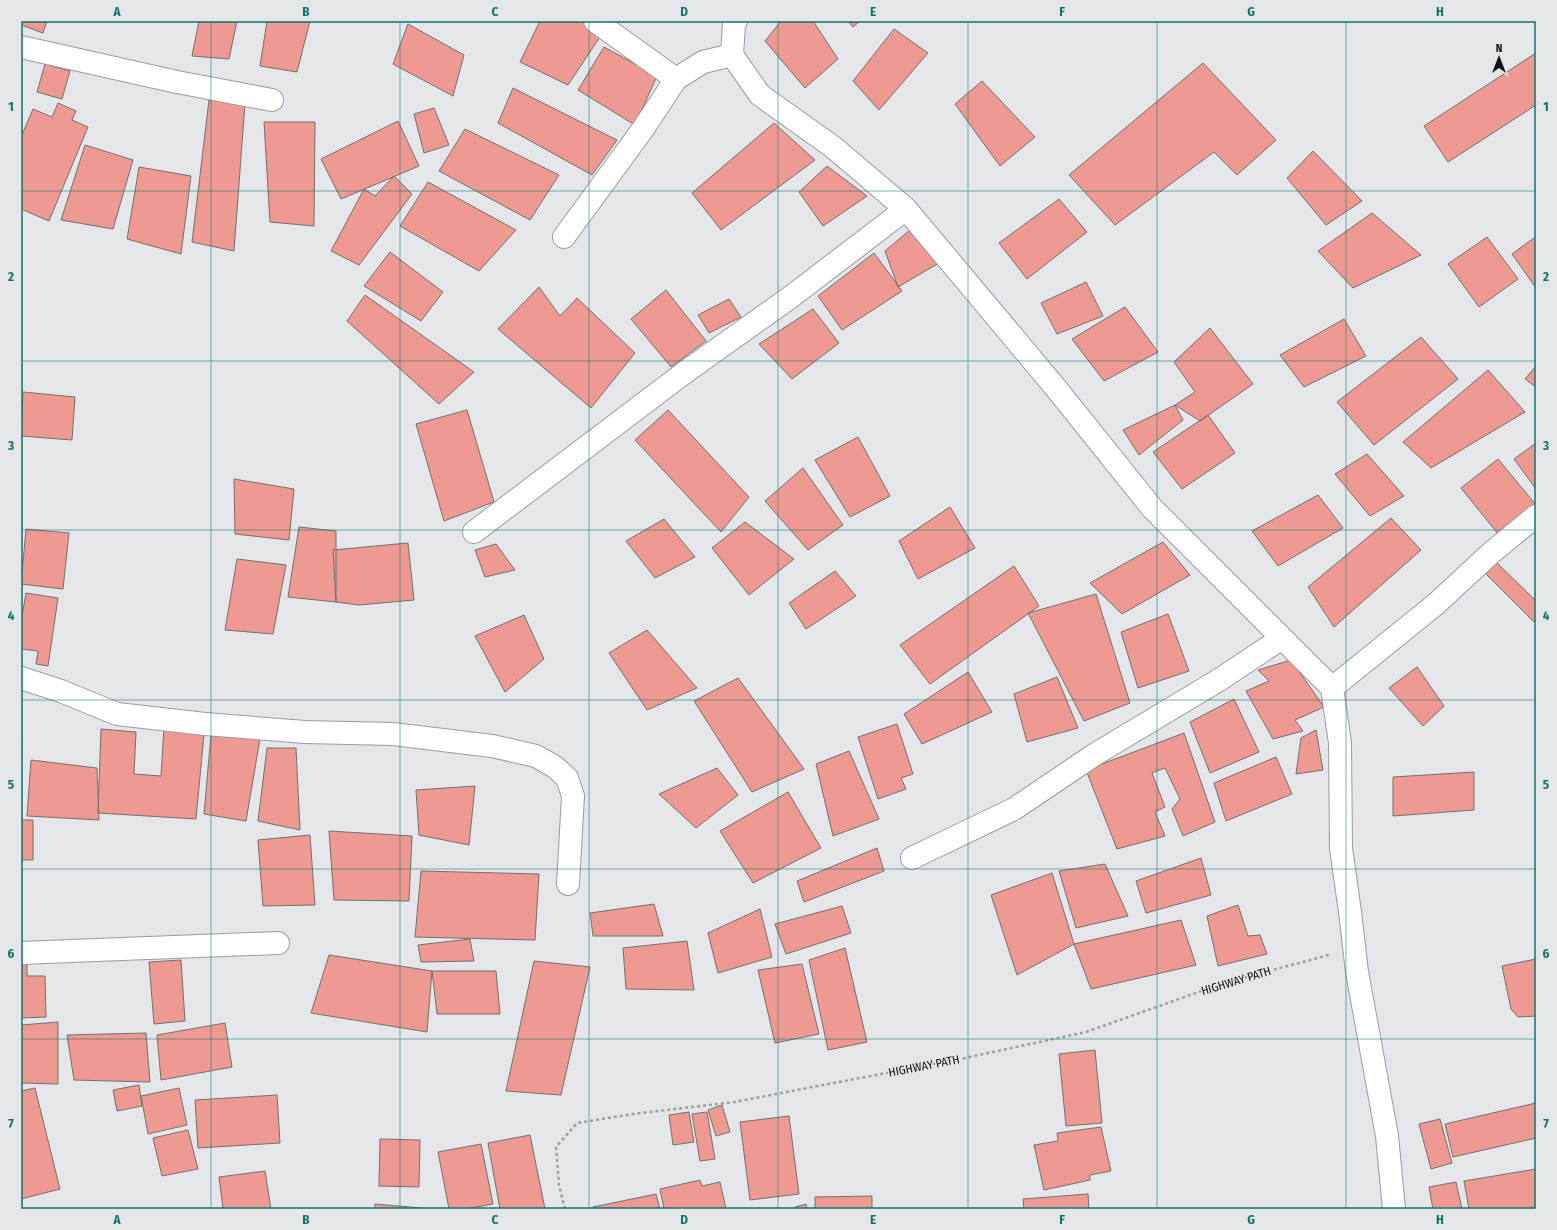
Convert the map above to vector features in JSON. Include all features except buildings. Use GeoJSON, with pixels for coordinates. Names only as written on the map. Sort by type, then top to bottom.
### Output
{"type":"FeatureCollection","features":[{"type":"Feature","properties":{"kind":"street"},"geometry":{"type":"LineString","coordinates":[[595,21],[676,79]]}},
{"type":"Feature","properties":{"kind":"street"},"geometry":{"type":"LineString","coordinates":[[736,21],[734,24],[732,55],[760,95],[833,147],[906,209],[1152,508],[1332,688],[1340,743],[1341,848],[1357,972],[1387,1136],[1394,1209]]}},
{"type":"Feature","properties":{"kind":"street"},"geometry":{"type":"LineString","coordinates":[[21,47],[178,82],[272,100]]}},
{"type":"Feature","properties":{"kind":"street"},"geometry":{"type":"LineString","coordinates":[[564,237],[643,129],[676,79],[703,62],[732,55]]}},
{"type":"Feature","properties":{"kind":"street"},"geometry":{"type":"LineString","coordinates":[[474,532],[684,373],[792,296],[906,209]]}},
{"type":"Feature","properties":{"kind":"street"},"geometry":{"type":"LineString","coordinates":[[1332,688],[1436,604],[1491,553],[1536,516]]}},
{"type":"Feature","properties":{"kind":"street"},"geometry":{"type":"LineString","coordinates":[[912,858],[1014,809],[1094,755],[1219,680],[1282,638]]}},
{"type":"Feature","properties":{"kind":"street"},"geometry":{"type":"LineString","coordinates":[[21,678],[61,691],[117,714],[205,724],[305,732],[393,734],[492,746],[536,756],[555,767],[567,778],[573,796],[568,884]]}},
{"type":"Feature","properties":{"kind":"street"},"geometry":{"type":"LineString","coordinates":[[21,953],[137,947],[278,943]]}},
{"type":"Feature","properties":{"kind":"path","name":"HIGHWAY PATH"},"geometry":{"type":"LineString","coordinates":[[565,1209],[559,1185],[556,1147],[577,1123],[633,1114],[734,1102],[957,1059],[1086,1032],[1227,982],[1354,948]]}}]}
